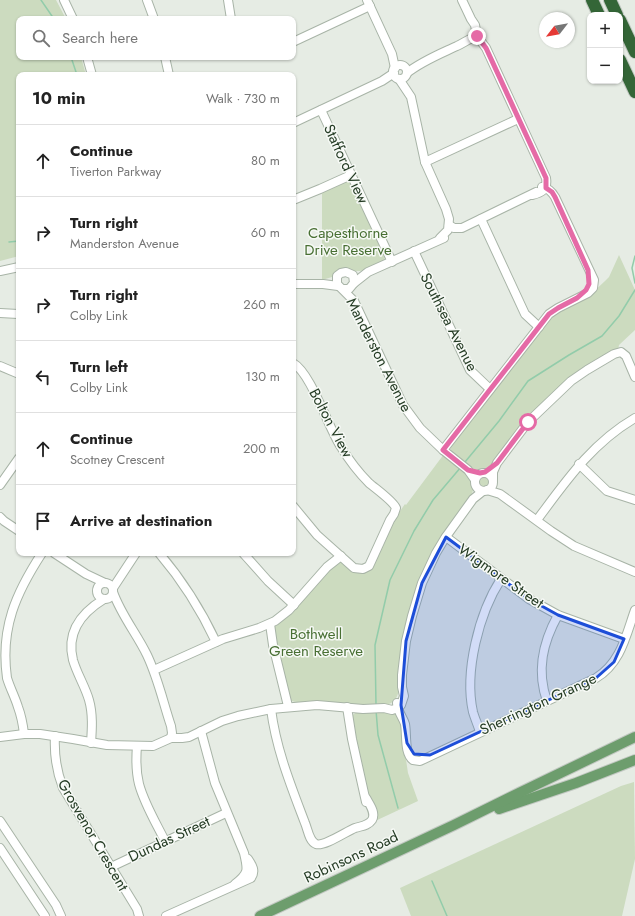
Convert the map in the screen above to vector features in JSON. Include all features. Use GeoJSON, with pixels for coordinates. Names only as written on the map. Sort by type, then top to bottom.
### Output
{"type":"FeatureCollection","features":[{"type":"Feature","properties":{"kind":"highway"},"geometry":{"type":"LineString","coordinates":[[592,0],[598,12]]}},
{"type":"Feature","properties":{"kind":"highway"},"geometry":{"type":"LineString","coordinates":[[610,0],[616,12]]}},
{"type":"Feature","properties":{"kind":"highway"},"geometry":{"type":"LineString","coordinates":[[623,26],[635,52]]}},
{"type":"Feature","properties":{"kind":"highway"},"geometry":{"type":"LineString","coordinates":[[623,66],[635,92]]}},
{"type":"Feature","properties":{"kind":"main road","name":"Robinsons Road"},"geometry":{"type":"LineString","coordinates":[[261,915],[454,825],[635,737]]}},
{"type":"Feature","properties":{"kind":"main road","name":"Robinsons Road"},"geometry":{"type":"LineString","coordinates":[[454,825],[576,783],[635,760]]}},
{"type":"Feature","properties":{"kind":"street"},"geometry":{"type":"LineString","coordinates":[[147,0],[153,16]]}},
{"type":"Feature","properties":{"kind":"street"},"geometry":{"type":"LineString","coordinates":[[228,0],[231,16]]}},
{"type":"Feature","properties":{"kind":"street"},"geometry":{"type":"LineString","coordinates":[[462,0],[475,25],[475,37]]}},
{"type":"Feature","properties":{"kind":"street"},"geometry":{"type":"LineString","coordinates":[[66,1],[72,16]]}},
{"type":"Feature","properties":{"kind":"street"},"geometry":{"type":"LineString","coordinates":[[296,40],[368,3],[409,91],[425,162],[453,226]]}},
{"type":"Feature","properties":{"kind":"street"},"geometry":{"type":"LineString","coordinates":[[296,122],[475,37]]}},
{"type":"Feature","properties":{"kind":"street"},"geometry":{"type":"LineString","coordinates":[[323,284],[343,272],[351,274],[368,272],[392,262],[440,238],[453,226],[468,224],[481,219],[532,195],[540,193],[544,188],[542,171],[484,44],[475,37]]}},
{"type":"Feature","properties":{"kind":"street"},"geometry":{"type":"LineString","coordinates":[[88,60],[92,72]]}},
{"type":"Feature","properties":{"kind":"street"},"geometry":{"type":"LineString","coordinates":[[166,60],[168,72]]}},
{"type":"Feature","properties":{"kind":"street","name":"Stafford View"},"geometry":{"type":"LineString","coordinates":[[321,110],[392,262]]}},
{"type":"Feature","properties":{"kind":"street"},"geometry":{"type":"LineString","coordinates":[[425,162],[518,119]]}},
{"type":"Feature","properties":{"kind":"street"},"geometry":{"type":"LineString","coordinates":[[296,199],[351,175]]}},
{"type":"Feature","properties":{"kind":"street"},"geometry":{"type":"LineString","coordinates":[[443,450],[554,310],[588,294],[593,288],[594,280],[557,203],[544,188]]}},
{"type":"Feature","properties":{"kind":"street"},"geometry":{"type":"LineString","coordinates":[[481,219],[525,314],[539,327]]}},
{"type":"Feature","properties":{"kind":"street","name":"Southsea Avenue"},"geometry":{"type":"LineString","coordinates":[[414,251],[470,370],[490,389]]}},
{"type":"Feature","properties":{"kind":"street"},"geometry":{"type":"LineString","coordinates":[[0,270],[16,267]]}},
{"type":"Feature","properties":{"kind":"street"},"geometry":{"type":"LineString","coordinates":[[296,284],[323,284],[349,289],[368,272]]}},
{"type":"Feature","properties":{"kind":"street"},"geometry":{"type":"LineString","coordinates":[[351,274],[354,278],[354,301]]}},
{"type":"Feature","properties":{"kind":"street"},"geometry":{"type":"LineString","coordinates":[[337,276],[336,281],[340,288]]}},
{"type":"Feature","properties":{"kind":"street","name":"Manderston Avenue"},"geometry":{"type":"LineString","coordinates":[[340,288],[354,301],[403,405],[420,428],[443,450],[468,470],[475,482]]}},
{"type":"Feature","properties":{"kind":"street"},"geometry":{"type":"LineString","coordinates":[[0,313],[16,314]]}},
{"type":"Feature","properties":{"kind":"street"},"geometry":{"type":"LineString","coordinates":[[0,737],[24,734],[55,736],[115,746],[156,746],[170,735],[201,730],[238,716],[288,706],[317,705],[363,709],[384,708],[392,710],[399,706],[404,696],[402,687],[406,646],[412,616],[422,583],[436,553],[473,499],[491,487],[493,472],[497,463],[528,422],[551,399],[578,376],[605,360],[620,355],[621,358],[629,364],[635,378]]}},
{"type":"Feature","properties":{"kind":"street","name":"Bolton View"},"geometry":{"type":"LineString","coordinates":[[296,365],[300,367],[306,376],[332,430],[348,457],[365,478],[386,499],[391,509],[390,520],[373,554],[366,562],[359,567],[348,562],[338,554]]}},
{"type":"Feature","properties":{"kind":"street"},"geometry":{"type":"LineString","coordinates":[[0,366],[16,373]]}},
{"type":"Feature","properties":{"kind":"street"},"geometry":{"type":"LineString","coordinates":[[537,520],[579,464],[612,434],[635,418]]}},
{"type":"Feature","properties":{"kind":"street"},"geometry":{"type":"LineString","coordinates":[[0,485],[16,462]]}},
{"type":"Feature","properties":{"kind":"street"},"geometry":{"type":"LineString","coordinates":[[473,499],[475,482],[478,475],[497,463]]}},
{"type":"Feature","properties":{"kind":"street"},"geometry":{"type":"LineString","coordinates":[[579,464],[607,491],[635,500]]}},
{"type":"Feature","properties":{"kind":"street","name":"Manderston Avenue"},"geometry":{"type":"LineString","coordinates":[[468,470],[483,473]]}},
{"type":"Feature","properties":{"kind":"street"},"geometry":{"type":"LineString","coordinates":[[483,473],[490,475],[500,494]]}},
{"type":"Feature","properties":{"kind":"street"},"geometry":{"type":"LineString","coordinates":[[475,482],[478,489],[500,494],[574,546],[633,570]]}},
{"type":"Feature","properties":{"kind":"street"},"geometry":{"type":"LineString","coordinates":[[154,670],[216,642],[267,625],[284,614],[294,605],[328,567],[338,554],[317,535],[296,510]]}},
{"type":"Feature","properties":{"kind":"street"},"geometry":{"type":"LineString","coordinates":[[1,519],[16,529]]}},
{"type":"Feature","properties":{"kind":"street","name":"Wigmore Street"},"geometry":{"type":"LineString","coordinates":[[446,537],[529,599],[558,615],[624,639]]}},
{"type":"Feature","properties":{"kind":"street"},"geometry":{"type":"LineString","coordinates":[[24,734],[19,708],[7,678],[3,662],[3,630],[12,601],[40,556]]}},
{"type":"Feature","properties":{"kind":"street"},"geometry":{"type":"LineString","coordinates":[[59,556],[109,587],[120,610],[138,638],[154,670],[162,694],[166,712],[166,727],[170,735]]}},
{"type":"Feature","properties":{"kind":"street"},"geometry":{"type":"LineString","coordinates":[[109,587],[120,576],[134,556]]}},
{"type":"Feature","properties":{"kind":"street"},"geometry":{"type":"LineString","coordinates":[[162,556],[172,568],[193,599],[216,642]]}},
{"type":"Feature","properties":{"kind":"street"},"geometry":{"type":"LineString","coordinates":[[246,556],[268,581],[294,605]]}},
{"type":"Feature","properties":{"kind":"street"},"geometry":{"type":"LineString","coordinates":[[86,574],[94,583],[99,597],[112,602],[120,610]]}},
{"type":"Feature","properties":{"kind":"street"},"geometry":{"type":"LineString","coordinates":[[480,732],[474,716],[472,702],[471,677],[473,657],[484,613],[501,579]]}},
{"type":"Feature","properties":{"kind":"street"},"geometry":{"type":"LineString","coordinates":[[90,743],[92,727],[89,702],[84,684],[73,660],[73,635],[77,624],[96,599],[99,586],[109,587]]}},
{"type":"Feature","properties":{"kind":"street"},"geometry":{"type":"LineString","coordinates":[[90,608],[112,596],[109,587]]}},
{"type":"Feature","properties":{"kind":"street","name":"Sherrington Grange"},"geometry":{"type":"LineString","coordinates":[[399,706],[405,716],[404,723],[407,742],[415,758],[430,756],[596,678],[611,666],[617,658],[635,610]]}},
{"type":"Feature","properties":{"kind":"street"},"geometry":{"type":"LineString","coordinates":[[547,701],[542,684],[541,665],[547,640],[558,615]]}},
{"type":"Feature","properties":{"kind":"street"},"geometry":{"type":"LineString","coordinates":[[267,625],[288,706]]}},
{"type":"Feature","properties":{"kind":"street"},"geometry":{"type":"LineString","coordinates":[[271,709],[288,780],[306,824],[315,837],[319,839],[341,835],[356,828],[368,815],[366,798],[352,739],[348,707]]}},
{"type":"Feature","properties":{"kind":"street"},"geometry":{"type":"LineString","coordinates":[[166,916],[235,884],[247,872],[244,853],[226,813],[212,775],[201,730]]}},
{"type":"Feature","properties":{"kind":"street","name":"Grosvenor Crescent"},"geometry":{"type":"LineString","coordinates":[[55,736],[54,757],[60,781],[138,912],[144,916]]}},
{"type":"Feature","properties":{"kind":"street"},"geometry":{"type":"LineString","coordinates":[[141,746],[137,771],[139,784],[144,798],[165,841]]}},
{"type":"Feature","properties":{"kind":"street","name":"Dundas Street"},"geometry":{"type":"LineString","coordinates":[[111,866],[226,813]]}},
{"type":"Feature","properties":{"kind":"street"},"geometry":{"type":"LineString","coordinates":[[0,821],[56,905],[61,916]]}},
{"type":"Feature","properties":{"kind":"street"},"geometry":{"type":"LineString","coordinates":[[0,848],[45,916]]}},
{"type":"Feature","properties":{"kind":"highlighted area"},"geometry":{"type":"Polygon","coordinates":[[[446,537],[529,599],[558,615],[624,639],[614,662],[596,678],[430,755],[414,754],[407,743],[401,705],[406,641],[422,583],[446,537]]]}},
{"type":"Feature","properties":{"kind":"green space"},"geometry":{"type":"Polygon","coordinates":[[[0,0],[56,0],[64,16],[16,16],[16,60],[82,60],[85,72],[16,72],[16,257],[0,261],[0,0]]]}},
{"type":"Feature","properties":{"kind":"green space","name":"Capesthorne Drive Reserve"},"geometry":{"type":"Polygon","coordinates":[[[348,180],[351,182],[385,258],[380,263],[368,269],[356,271],[343,269],[332,277],[322,280],[322,191],[348,180]]]}},
{"type":"Feature","properties":{"kind":"green space"},"geometry":{"type":"Polygon","coordinates":[[[619,255],[635,290],[635,330],[619,345],[618,350],[583,369],[489,468],[483,471],[473,470],[457,457],[450,447],[552,315],[589,296],[609,277],[619,255]]]}},
{"type":"Feature","properties":{"kind":"green space","name":"Bothwell Green Reserve"},"geometry":{"type":"Polygon","coordinates":[[[444,454],[466,473],[473,484],[473,490],[470,497],[440,538],[418,583],[410,607],[404,633],[399,690],[396,697],[391,703],[377,706],[330,702],[299,702],[290,700],[275,643],[275,624],[326,573],[340,562],[343,562],[360,572],[405,504],[406,505],[444,454]]]}},
{"type":"Feature","properties":{"kind":"green space"},"geometry":{"type":"Polygon","coordinates":[[[484,477],[489,482],[484,487],[479,482],[484,477]]]}},
{"type":"Feature","properties":{"kind":"green space"},"geometry":{"type":"Polygon","coordinates":[[[357,712],[395,712],[400,719],[408,773],[418,801],[373,822],[351,716],[357,712]]]}},
{"type":"Feature","properties":{"kind":"green space"},"geometry":{"type":"Polygon","coordinates":[[[634,782],[635,859],[622,916],[411,916],[400,888],[621,786],[634,782]]]}},
{"type":"Feature","properties":{"kind":"waterway"},"geometry":{"type":"LineString","coordinates":[[41,0],[52,16]]}},
{"type":"Feature","properties":{"kind":"waterway"},"geometry":{"type":"LineString","coordinates":[[72,60],[76,72]]}},
{"type":"Feature","properties":{"kind":"waterway"},"geometry":{"type":"LineString","coordinates":[[9,242],[16,241]]}},
{"type":"Feature","properties":{"kind":"waterway"},"geometry":{"type":"LineString","coordinates":[[635,256],[632,268],[635,283]]}},
{"type":"Feature","properties":{"kind":"waterway"},"geometry":{"type":"LineString","coordinates":[[465,462],[499,421],[528,381],[602,336],[619,316],[635,290]]}},
{"type":"Feature","properties":{"kind":"waterway"},"geometry":{"type":"LineString","coordinates":[[376,705],[375,645],[390,580],[414,531],[433,500],[461,467]]}},
{"type":"Feature","properties":{"kind":"waterway"},"geometry":{"type":"LineString","coordinates":[[376,710],[378,735],[398,808]]}},
{"type":"Feature","properties":{"kind":"waterway"},"geometry":{"type":"LineString","coordinates":[[432,881],[447,916]]}},
{"type":"Feature","properties":{"kind":"route"},"geometry":{"type":"LineString","coordinates":[[477,36],[486,48],[545,175],[547,183],[546,188],[552,192],[555,197],[588,270],[589,284],[586,290],[577,298],[549,314],[443,450],[468,470],[480,473],[485,472],[497,463],[528,422]]}}]}
